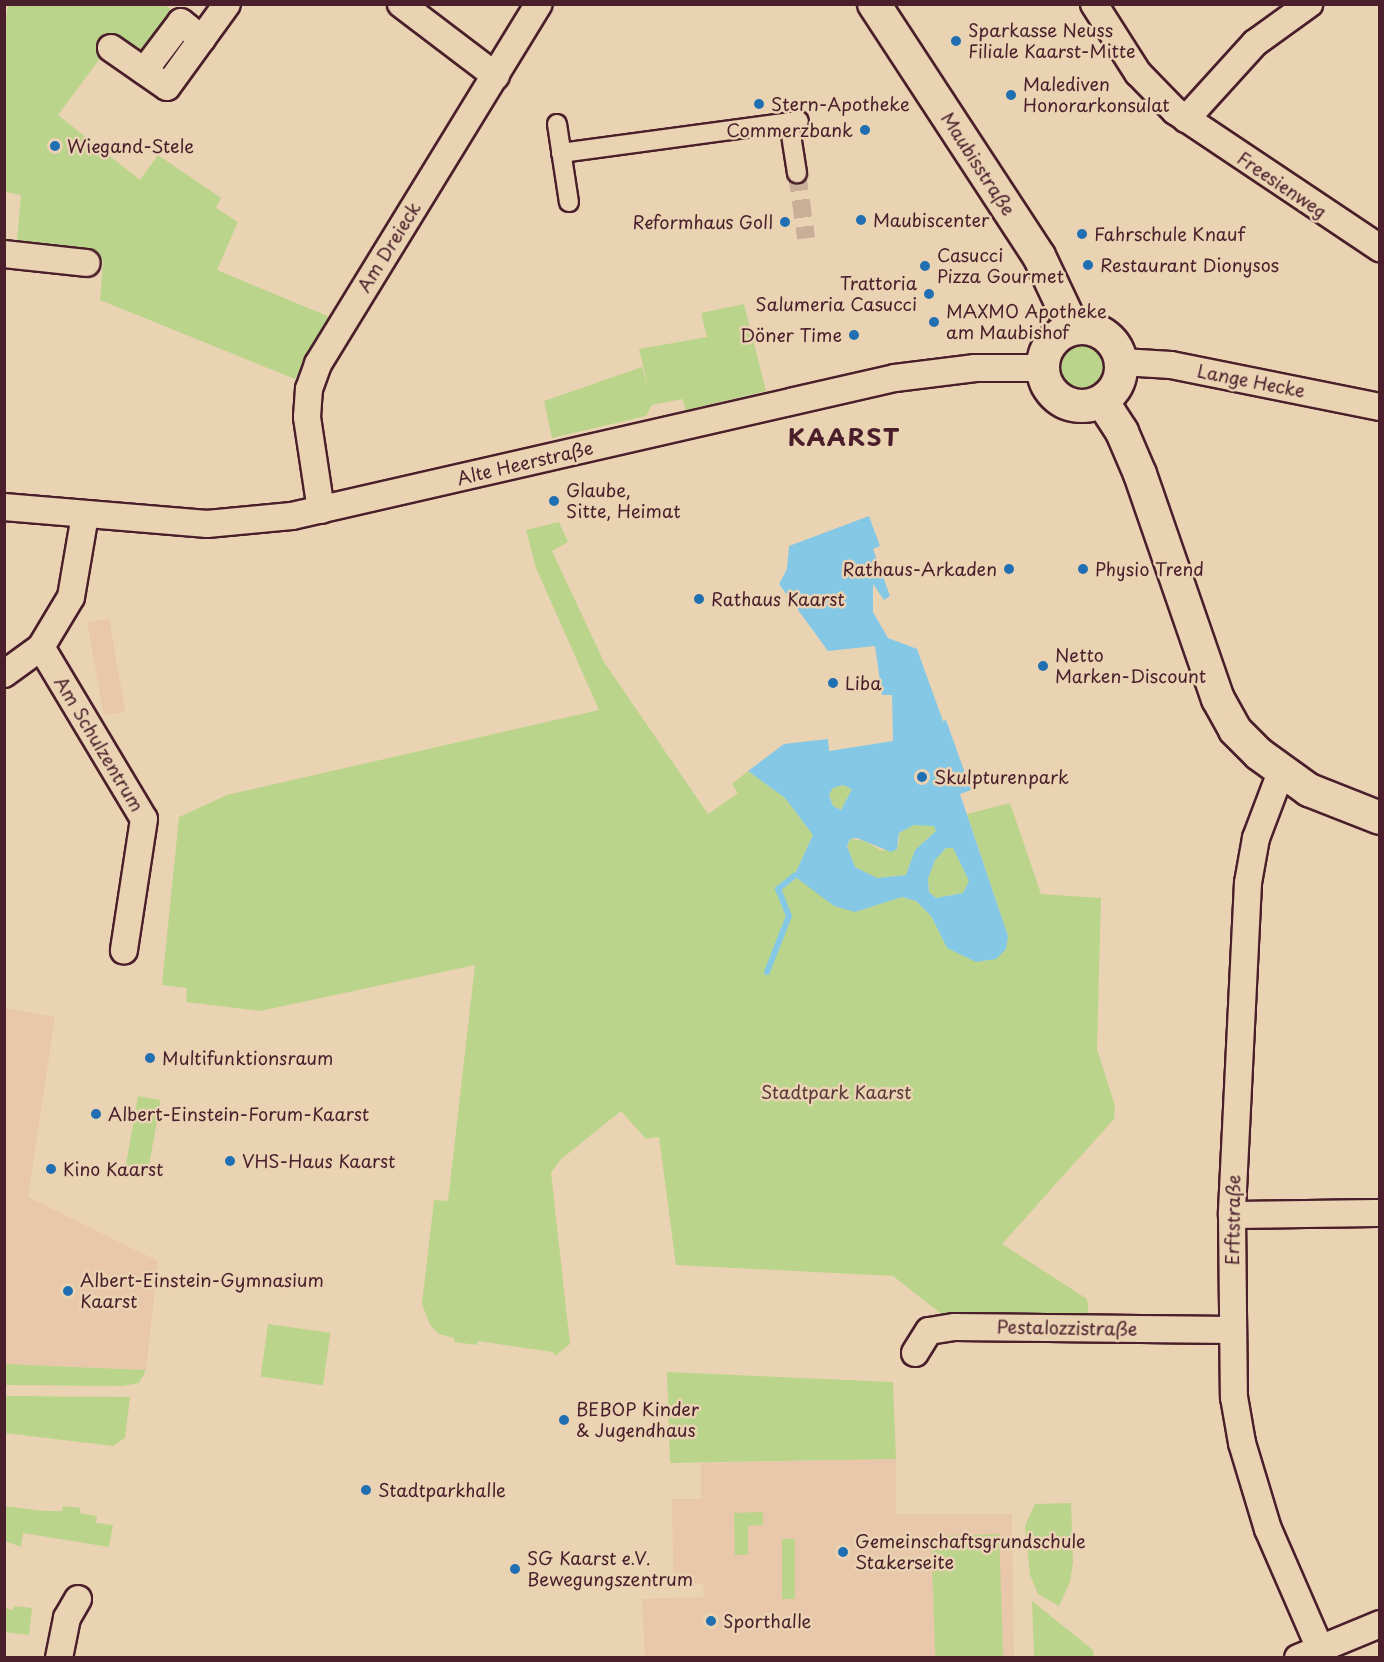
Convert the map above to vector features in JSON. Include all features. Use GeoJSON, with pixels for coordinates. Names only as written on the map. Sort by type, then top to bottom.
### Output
{"type":"FeatureCollection","features":[{"type":"Feature","properties":{"kind":"street"},"geometry":{"type":"LineString","coordinates":[[111,48],[167,87],[227,4]]}},
{"type":"Feature","properties":{"kind":"street"},"geometry":{"type":"LineString","coordinates":[[401,4],[496,76]]}},
{"type":"Feature","properties":{"kind":"street","name":"Am Dreieck"},"geometry":{"type":"LineString","coordinates":[[321,510],[308,417],[309,389],[318,364],[539,4]]}},
{"type":"Feature","properties":{"kind":"street","name":"Maubisstraße"},"geometry":{"type":"LineString","coordinates":[[874,4],[1039,256],[1073,328]]}},
{"type":"Feature","properties":{"kind":"street"},"geometry":{"type":"LineString","coordinates":[[1186,119],[1255,43],[1309,4]]}},
{"type":"Feature","properties":{"kind":"street","name":"Freesienweg"},"geometry":{"type":"LineString","coordinates":[[1094,5],[1138,73],[1186,119],[1380,248]]}},
{"type":"Feature","properties":{"kind":"street"},"geometry":{"type":"LineString","coordinates":[[561,153],[794,121],[797,173]]}},
{"type":"Feature","properties":{"kind":"street"},"geometry":{"type":"LineString","coordinates":[[557,124],[568,202]]}},
{"type":"Feature","properties":{"kind":"street"},"geometry":{"type":"LineString","coordinates":[[4,254],[87,263]]}},
{"type":"Feature","properties":{"kind":"street"},"geometry":{"type":"LineString","coordinates":[[1073,328],[1089,328],[1105,334],[1116,346],[1122,362],[1114,391],[1102,401],[1090,406],[1063,402],[1045,381],[1042,368],[1050,342],[1073,328]]}},
{"type":"Feature","properties":{"kind":"street","name":"Lange Hecke"},"geometry":{"type":"LineString","coordinates":[[1122,362],[1172,365],[1378,402]]}},
{"type":"Feature","properties":{"kind":"street","name":"Alte Heerstraße"},"geometry":{"type":"LineString","coordinates":[[4,507],[207,524],[321,510],[883,380],[958,370],[1042,368]]}},
{"type":"Feature","properties":{"kind":"street"},"geometry":{"type":"LineString","coordinates":[[1102,401],[1122,432],[1140,474],[1226,715],[1259,754],[1281,772],[1309,790],[1380,818]]}},
{"type":"Feature","properties":{"kind":"street"},"geometry":{"type":"LineString","coordinates":[[4,674],[41,647],[71,597],[85,515]]}},
{"type":"Feature","properties":{"kind":"street","name":"Am Schulzentrum"},"geometry":{"type":"LineString","coordinates":[[41,647],[144,819],[124,951]]}},
{"type":"Feature","properties":{"kind":"street","name":"Erftstraße"},"geometry":{"type":"LineString","coordinates":[[1281,772],[1256,838],[1248,883],[1232,1215],[1234,1397],[1242,1443],[1268,1529],[1314,1654]]}},
{"type":"Feature","properties":{"kind":"street"},"geometry":{"type":"LineString","coordinates":[[1232,1215],[1380,1213]]}},
{"type":"Feature","properties":{"kind":"street","name":"Pestalozzistraße"},"geometry":{"type":"LineString","coordinates":[[915,1353],[922,1337],[936,1328],[1233,1330]]}},
{"type":"Feature","properties":{"kind":"street"},"geometry":{"type":"LineString","coordinates":[[59,1658],[63,1631],[78,1599]]}},
{"type":"Feature","properties":{"kind":"street"},"geometry":{"type":"LineString","coordinates":[[1314,1654],[1380,1624]]}},
{"type":"Feature","properties":{"kind":"shaded area"},"geometry":{"type":"Polygon","coordinates":[[[109,619],[125,712],[104,715],[87,623],[109,619]]]}},
{"type":"Feature","properties":{"kind":"shaded area"},"geometry":{"type":"Polygon","coordinates":[[[5,1008],[55,1017],[28,1197],[158,1261],[146,1370],[5,1364],[5,1008]]]}},
{"type":"Feature","properties":{"kind":"shaded area","name":"Gemeinschaftsgrundschule Stakerseite"},"geometry":{"type":"Polygon","coordinates":[[[896,1459],[896,1514],[1012,1514],[1014,1657],[645,1657],[642,1599],[704,1597],[703,1584],[674,1585],[672,1515],[672,1499],[701,1499],[701,1463],[896,1459]]]}},
{"type":"Feature","properties":{"kind":"green space"},"geometry":{"type":"Polygon","coordinates":[[[8,5],[165,5],[179,15],[142,62],[113,41],[58,115],[140,180],[158,155],[221,198],[216,208],[238,222],[217,270],[330,317],[295,379],[100,300],[103,260],[16,252],[21,195],[5,192],[4,34],[8,5]]]}},
{"type":"Feature","properties":{"kind":"green space"},"geometry":{"type":"Polygon","coordinates":[[[744,304],[766,391],[686,410],[682,399],[652,405],[646,416],[552,438],[544,401],[642,367],[649,391],[639,349],[707,337],[701,313],[744,304]]]}},
{"type":"Feature","properties":{"kind":"green space"},"geometry":{"type":"Polygon","coordinates":[[[1082,345],[1098,352],[1105,368],[1098,384],[1082,391],[1066,384],[1059,368],[1066,352],[1082,345]]]}},
{"type":"Feature","properties":{"kind":"green space","name":"Stadtpark Kaarst"},"geometry":{"type":"Polygon","coordinates":[[[559,522],[568,542],[552,551],[604,662],[708,814],[738,793],[732,784],[748,771],[786,798],[813,835],[794,876],[855,912],[902,897],[916,901],[931,916],[947,948],[1008,936],[967,814],[1010,803],[1041,894],[1101,898],[1097,1049],[1115,1106],[1114,1119],[1002,1244],[1087,1299],[1089,1317],[945,1317],[893,1276],[676,1265],[659,1137],[646,1139],[621,1111],[560,1160],[551,1173],[570,1344],[555,1356],[553,1352],[478,1341],[477,1345],[454,1342],[454,1338],[439,1334],[430,1325],[422,1304],[434,1200],[448,1201],[475,965],[260,1011],[186,1002],[187,988],[162,985],[179,817],[227,795],[599,710],[536,568],[526,530],[559,522]]]}},
{"type":"Feature","properties":{"kind":"green space"},"geometry":{"type":"Polygon","coordinates":[[[843,785],[852,789],[841,810],[833,806],[829,795],[833,788],[843,785]]]}},
{"type":"Feature","properties":{"kind":"green space"},"geometry":{"type":"Polygon","coordinates":[[[914,825],[934,825],[936,831],[915,850],[906,875],[877,878],[855,867],[847,846],[850,839],[865,841],[882,851],[899,844],[899,833],[914,825]]]}},
{"type":"Feature","properties":{"kind":"green space"},"geometry":{"type":"Polygon","coordinates":[[[946,848],[953,848],[970,881],[963,893],[936,898],[929,892],[928,879],[935,860],[946,848]]]}},
{"type":"Feature","properties":{"kind":"green space"},"geometry":{"type":"Polygon","coordinates":[[[138,1096],[161,1100],[148,1173],[125,1169],[138,1096]]]}},
{"type":"Feature","properties":{"kind":"green space"},"geometry":{"type":"Polygon","coordinates":[[[268,1324],[330,1333],[323,1385],[261,1376],[268,1324]]]}},
{"type":"Feature","properties":{"kind":"green space"},"geometry":{"type":"Polygon","coordinates":[[[5,1364],[146,1370],[139,1383],[122,1386],[5,1385],[5,1364]]]}},
{"type":"Feature","properties":{"kind":"green space"},"geometry":{"type":"Polygon","coordinates":[[[667,1372],[893,1382],[896,1459],[670,1463],[667,1372]]]}},
{"type":"Feature","properties":{"kind":"green space"},"geometry":{"type":"Polygon","coordinates":[[[5,1396],[130,1397],[125,1438],[113,1446],[5,1433],[5,1396]]]}},
{"type":"Feature","properties":{"kind":"green space"},"geometry":{"type":"Polygon","coordinates":[[[1071,1503],[1073,1562],[1070,1582],[1059,1606],[1038,1594],[1030,1575],[1025,1526],[1035,1504],[1071,1503]]]}},
{"type":"Feature","properties":{"kind":"green space"},"geometry":{"type":"Polygon","coordinates":[[[4,1506],[45,1511],[62,1511],[63,1506],[80,1508],[80,1513],[97,1516],[96,1523],[113,1525],[109,1547],[23,1533],[21,1547],[5,1541],[4,1506]]]}},
{"type":"Feature","properties":{"kind":"green space"},"geometry":{"type":"Polygon","coordinates":[[[763,1512],[763,1525],[748,1526],[748,1555],[735,1555],[734,1513],[763,1512]]]}},
{"type":"Feature","properties":{"kind":"green space"},"geometry":{"type":"Polygon","coordinates":[[[999,1534],[1003,1657],[935,1658],[931,1536],[999,1534]]]}},
{"type":"Feature","properties":{"kind":"green space"},"geometry":{"type":"Polygon","coordinates":[[[782,1539],[795,1539],[795,1599],[782,1599],[782,1539]]]}},
{"type":"Feature","properties":{"kind":"green space"},"geometry":{"type":"Polygon","coordinates":[[[1032,1601],[1093,1650],[1094,1657],[1034,1657],[1032,1601]]]}},
{"type":"Feature","properties":{"kind":"green space"},"geometry":{"type":"Polygon","coordinates":[[[14,1606],[32,1608],[29,1635],[5,1632],[5,1608],[13,1610],[14,1606]]]}},
{"type":"Feature","properties":{"kind":"water"},"geometry":{"type":"Polygon","coordinates":[[[869,516],[880,546],[873,549],[890,596],[884,600],[873,584],[873,612],[888,638],[917,649],[971,790],[960,794],[1008,936],[1006,949],[996,959],[976,962],[947,948],[931,916],[916,901],[902,897],[855,912],[834,906],[794,876],[813,835],[785,798],[748,771],[784,744],[828,739],[829,751],[893,741],[892,695],[882,695],[875,646],[828,651],[779,584],[787,569],[789,546],[869,516]],[[843,785],[833,788],[829,795],[833,806],[841,810],[852,789],[843,785]],[[914,825],[899,833],[897,849],[891,852],[857,838],[850,839],[847,846],[855,867],[877,878],[906,875],[915,850],[936,831],[934,826],[914,825]],[[946,848],[935,860],[928,879],[929,892],[936,898],[963,893],[969,881],[953,848],[946,848]]]}},
{"type":"Feature","properties":{"kind":"waterway"},"geometry":{"type":"LineString","coordinates":[[767,972],[789,916],[778,889],[794,876]]}},
{"type":"Feature","properties":{"kind":"tunnel"},"geometry":{"type":"LineString","coordinates":[[797,173],[806,238]]}},
{"type":"Feature","properties":{"kind":"place","name":"Sparkasse Neuss Filiale Kaarst-Mitte"},"geometry":{"type":"Point","coordinates":[956,41]}},
{"type":"Feature","properties":{"kind":"place","name":"Malediven Honorarkonsulat"},"geometry":{"type":"Point","coordinates":[1011,95]}},
{"type":"Feature","properties":{"kind":"place","name":"Stern-Apotheke"},"geometry":{"type":"Point","coordinates":[759,104]}},
{"type":"Feature","properties":{"kind":"place","name":"Commerzbank"},"geometry":{"type":"Point","coordinates":[865,130]}},
{"type":"Feature","properties":{"kind":"place","name":"Wiegand-Stele"},"geometry":{"type":"Point","coordinates":[55,146]}},
{"type":"Feature","properties":{"kind":"place","name":"Maubiscenter"},"geometry":{"type":"Point","coordinates":[861,220]}},
{"type":"Feature","properties":{"kind":"place","name":"Reformhaus Goll"},"geometry":{"type":"Point","coordinates":[785,222]}},
{"type":"Feature","properties":{"kind":"place","name":"Fahrschule Knauf"},"geometry":{"type":"Point","coordinates":[1082,234]}},
{"type":"Feature","properties":{"kind":"place","name":"Restaurant Dionysos"},"geometry":{"type":"Point","coordinates":[1088,265]}},
{"type":"Feature","properties":{"kind":"place","name":"Casucci Pizza Gourmet"},"geometry":{"type":"Point","coordinates":[925,266]}},
{"type":"Feature","properties":{"kind":"place","name":"Trattoria Salumeria Casucci"},"geometry":{"type":"Point","coordinates":[929,294]}},
{"type":"Feature","properties":{"kind":"place","name":"MAXMO Apotheke am Maubishof"},"geometry":{"type":"Point","coordinates":[934,322]}},
{"type":"Feature","properties":{"kind":"place","name":"Döner Time"},"geometry":{"type":"Point","coordinates":[854,335]}},
{"type":"Feature","properties":{"kind":"place","name":"Glaube, Sitte, Heimat"},"geometry":{"type":"Point","coordinates":[554,501]}},
{"type":"Feature","properties":{"kind":"place","name":"Rathaus-Arkaden"},"geometry":{"type":"Point","coordinates":[1009,569]}},
{"type":"Feature","properties":{"kind":"place","name":"Physio Trend"},"geometry":{"type":"Point","coordinates":[1083,569]}},
{"type":"Feature","properties":{"kind":"place","name":"Rathaus Kaarst"},"geometry":{"type":"Point","coordinates":[699,599]}},
{"type":"Feature","properties":{"kind":"place","name":"Netto Marken-Discount"},"geometry":{"type":"Point","coordinates":[1043,666]}},
{"type":"Feature","properties":{"kind":"place","name":"Liba"},"geometry":{"type":"Point","coordinates":[833,683]}},
{"type":"Feature","properties":{"kind":"place","name":"Skulpturenpark"},"geometry":{"type":"Point","coordinates":[922,777]}},
{"type":"Feature","properties":{"kind":"place","name":"Multifunktionsraum"},"geometry":{"type":"Point","coordinates":[150,1058]}},
{"type":"Feature","properties":{"kind":"place","name":"Albert-Einstein-Forum-Kaarst"},"geometry":{"type":"Point","coordinates":[96,1114]}},
{"type":"Feature","properties":{"kind":"place","name":"VHS-Haus Kaarst"},"geometry":{"type":"Point","coordinates":[230,1161]}},
{"type":"Feature","properties":{"kind":"place","name":"Kino Kaarst"},"geometry":{"type":"Point","coordinates":[51,1169]}},
{"type":"Feature","properties":{"kind":"place","name":"Albert-Einstein-Gymnasium Kaarst"},"geometry":{"type":"Point","coordinates":[68,1291]}},
{"type":"Feature","properties":{"kind":"place","name":"BEBOP Kinder & Jugendhaus"},"geometry":{"type":"Point","coordinates":[564,1420]}},
{"type":"Feature","properties":{"kind":"place","name":"Stadtparkhalle"},"geometry":{"type":"Point","coordinates":[366,1490]}},
{"type":"Feature","properties":{"kind":"place","name":"Gemeinschaftsgrundschule Stakerseite"},"geometry":{"type":"Point","coordinates":[843,1552]}},
{"type":"Feature","properties":{"kind":"place","name":"SG Kaarst e.V. Bewegungszentrum"},"geometry":{"type":"Point","coordinates":[515,1569]}},
{"type":"Feature","properties":{"kind":"place","name":"Sporthalle"},"geometry":{"type":"Point","coordinates":[711,1621]}},
{"type":"Feature","properties":{"kind":"district","name":"KAARST"},"geometry":{"type":"Point","coordinates":[844,437]}}]}
